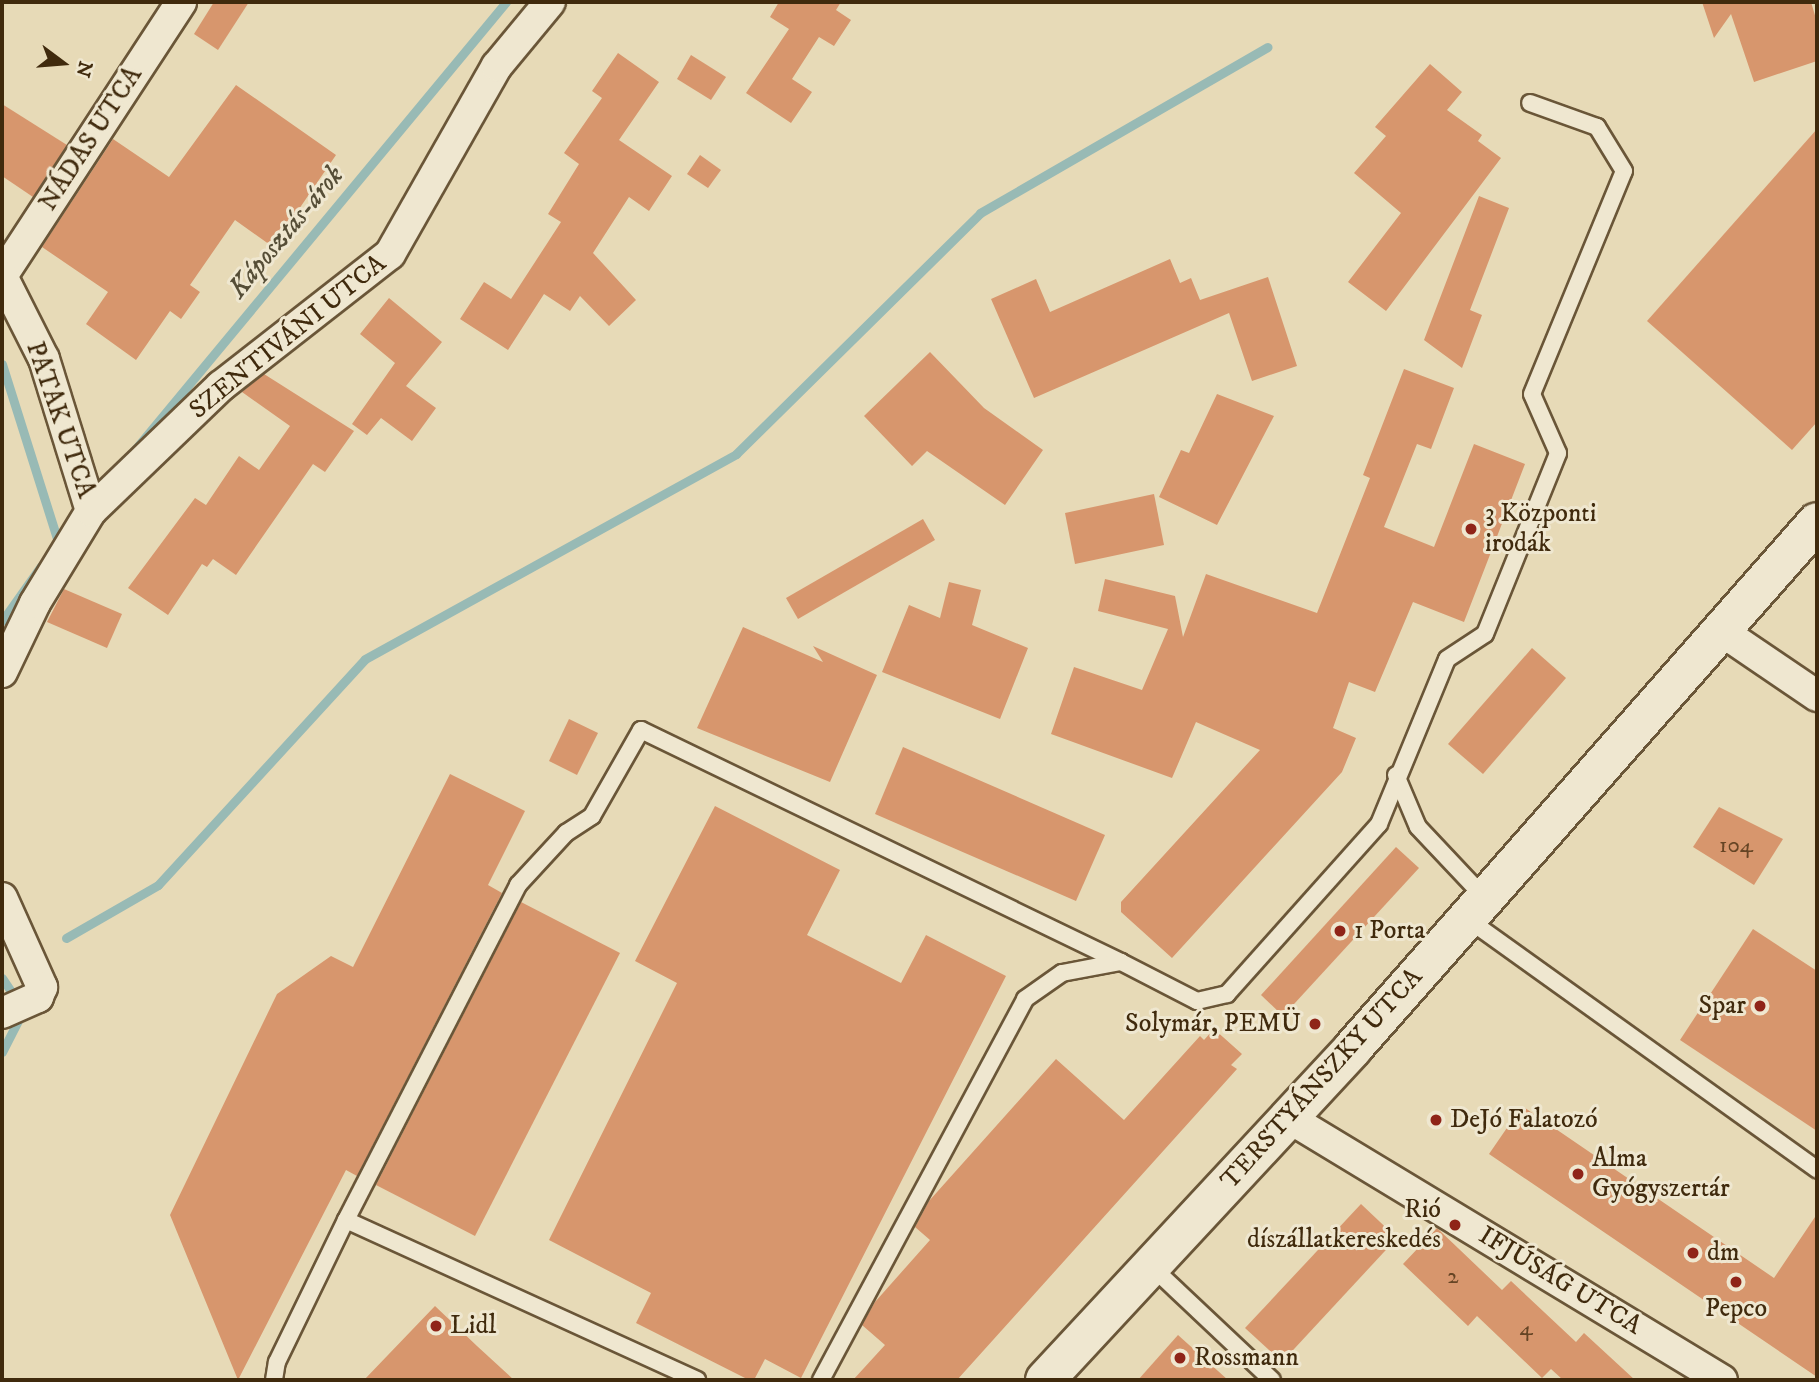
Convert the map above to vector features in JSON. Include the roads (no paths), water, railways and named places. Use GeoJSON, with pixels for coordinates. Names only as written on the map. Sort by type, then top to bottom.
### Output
{"type":"FeatureCollection","features":[{"type":"Feature","properties":{"kind":"main road","name":"TERSTYÁNSZKY UTCA"},"geometry":{"type":"LineString","coordinates":[[1045,1380],[1289,1118],[1723,632],[1817,522]]}},
{"type":"Feature","properties":{"kind":"street","name":"NÁDAS UTCA"},"geometry":{"type":"LineString","coordinates":[[2,276],[181,2]]}},
{"type":"Feature","properties":{"kind":"street","name":"SZENTIVÁNI UTCA"},"geometry":{"type":"LineString","coordinates":[[91,511],[220,386],[390,254],[497,66],[550,2]]}},
{"type":"Feature","properties":{"kind":"street","name":"PATAK UTCA"},"geometry":{"type":"LineString","coordinates":[[2,276],[44,359],[91,511],[35,603],[2,672]]}},
{"type":"Feature","properties":{"kind":"street"},"geometry":{"type":"LineString","coordinates":[[1723,632],[1817,696]]}},
{"type":"Feature","properties":{"kind":"street"},"geometry":{"type":"LineString","coordinates":[[2,898],[42,987],[38,998],[2,1013]]}},
{"type":"Feature","properties":{"kind":"street","name":"IFJÚSÁG UTCA"},"geometry":{"type":"LineString","coordinates":[[1289,1118],[1722,1380]]}},
{"type":"Feature","properties":{"kind":"lane"},"geometry":{"type":"LineString","coordinates":[[274,1380],[277,1362],[346,1220],[518,885],[566,833],[592,816],[641,730],[1197,1001],[1227,994],[1379,824],[1396,775],[1447,659],[1485,634],[1558,453],[1532,394],[1624,172],[1597,127],[1530,103]]}},
{"type":"Feature","properties":{"kind":"lane"},"geometry":{"type":"LineString","coordinates":[[1396,775],[1419,827],[1475,908],[1817,1169]]}},
{"type":"Feature","properties":{"kind":"lane"},"geometry":{"type":"LineString","coordinates":[[821,1380],[1025,999],[1062,973],[1121,962]]}},
{"type":"Feature","properties":{"kind":"lane"},"geometry":{"type":"LineString","coordinates":[[346,1220],[697,1380]]}},
{"type":"Feature","properties":{"kind":"lane"},"geometry":{"type":"LineString","coordinates":[[1151,1266],[1272,1380]]}},
{"type":"Feature","properties":{"kind":"waterway","name":"Káposztás-árok"},"geometry":{"type":"LineString","coordinates":[[132,453],[506,2]]}},
{"type":"Feature","properties":{"kind":"waterway"},"geometry":{"type":"LineString","coordinates":[[66,938],[158,885],[365,659],[736,454],[980,213],[1268,47]]}},
{"type":"Feature","properties":{"kind":"waterway"},"geometry":{"type":"LineString","coordinates":[[2,364],[58,542]]}},
{"type":"Feature","properties":{"kind":"waterway"},"geometry":{"type":"LineString","coordinates":[[2,621],[41,566]]}},
{"type":"Feature","properties":{"kind":"waterway"},"geometry":{"type":"LineString","coordinates":[[2,978],[12,993]]}},
{"type":"Feature","properties":{"kind":"waterway"},"geometry":{"type":"LineString","coordinates":[[2,1052],[18,1020]]}},
{"type":"Feature","properties":{"kind":"place","name":"3 Központi irodák"},"geometry":{"type":"Point","coordinates":[1471,529]}},
{"type":"Feature","properties":{"kind":"place","name":"1 Porta"},"geometry":{"type":"Point","coordinates":[1340,931]}},
{"type":"Feature","properties":{"kind":"place","name":"Spar"},"geometry":{"type":"Point","coordinates":[1760,1006]}},
{"type":"Feature","properties":{"kind":"place","name":"Solymár, PEMÜ"},"geometry":{"type":"Point","coordinates":[1315,1024]}},
{"type":"Feature","properties":{"kind":"place","name":"DeJó Falatozó"},"geometry":{"type":"Point","coordinates":[1436,1120]}},
{"type":"Feature","properties":{"kind":"place","name":"Alma Gyógyszertár"},"geometry":{"type":"Point","coordinates":[1578,1174]}},
{"type":"Feature","properties":{"kind":"place","name":"Rió díszállatkereskedés"},"geometry":{"type":"Point","coordinates":[1455,1225]}},
{"type":"Feature","properties":{"kind":"place","name":"dm"},"geometry":{"type":"Point","coordinates":[1693,1253]}},
{"type":"Feature","properties":{"kind":"place","name":"Pepco"},"geometry":{"type":"Point","coordinates":[1736,1282]}},
{"type":"Feature","properties":{"kind":"place","name":"Lidl"},"geometry":{"type":"Point","coordinates":[436,1326]}},
{"type":"Feature","properties":{"kind":"place","name":"Rossmann"},"geometry":{"type":"Point","coordinates":[1180,1358]}}]}
